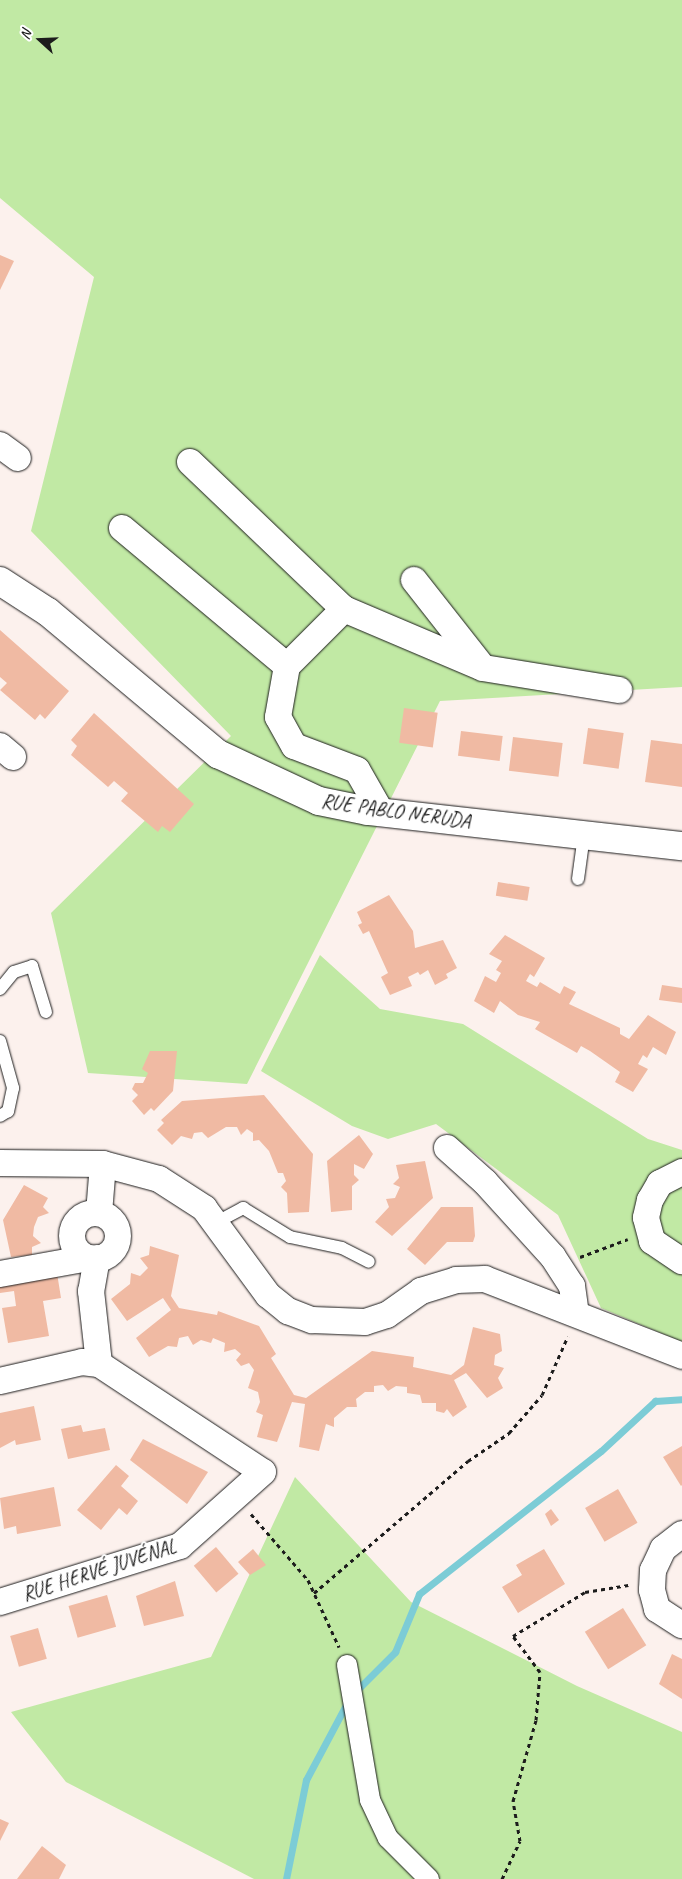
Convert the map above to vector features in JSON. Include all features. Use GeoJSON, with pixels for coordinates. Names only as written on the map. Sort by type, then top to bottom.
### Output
{"type":"FeatureCollection","features":[{"type":"Feature","properties":{"kind":"main road","name":"RUE PABLO NERUDA"},"geometry":{"type":"LineString","coordinates":[[0,581],[48,612],[218,754],[319,801],[381,812],[682,846]]}},
{"type":"Feature","properties":{"kind":"street"},"geometry":{"type":"LineString","coordinates":[[190,462],[344,609],[482,668],[619,690]]}},
{"type":"Feature","properties":{"kind":"street"},"geometry":{"type":"LineString","coordinates":[[122,528],[287,666]]}},
{"type":"Feature","properties":{"kind":"street"},"geometry":{"type":"LineString","coordinates":[[414,580],[482,668]]}},
{"type":"Feature","properties":{"kind":"street"},"geometry":{"type":"LineString","coordinates":[[344,609],[287,666],[278,717],[286,740],[305,753],[357,770],[381,812]]}},
{"type":"Feature","properties":{"kind":"street"},"geometry":{"type":"LineString","coordinates":[[447,1148],[485,1182],[559,1266],[576,1295],[577,1313]]}},
{"type":"Feature","properties":{"kind":"street"},"geometry":{"type":"LineString","coordinates":[[0,1163],[103,1164],[159,1179],[191,1196],[217,1222],[268,1296],[288,1311],[312,1320],[365,1322],[386,1314],[421,1291],[456,1280],[485,1279],[577,1313],[682,1356]]}},
{"type":"Feature","properties":{"kind":"street"},"geometry":{"type":"LineString","coordinates":[[99,1213],[103,1164]]}},
{"type":"Feature","properties":{"kind":"street"},"geometry":{"type":"LineString","coordinates":[[682,1172],[660,1184],[650,1200],[649,1228],[652,1241],[682,1261]]}},
{"type":"Feature","properties":{"kind":"street"},"geometry":{"type":"LineString","coordinates":[[0,1274],[93,1258],[114,1247],[118,1233],[111,1220],[99,1213],[78,1220],[72,1234],[76,1249],[93,1258]]}},
{"type":"Feature","properties":{"kind":"street"},"geometry":{"type":"LineString","coordinates":[[0,1381],[82,1362],[100,1364],[91,1291],[93,1258]]}},
{"type":"Feature","properties":{"kind":"street","name":"RUE HERVÉ JUVÉNAL"},"geometry":{"type":"LineString","coordinates":[[0,1602],[180,1546],[263,1472],[100,1364]]}},
{"type":"Feature","properties":{"kind":"street"},"geometry":{"type":"LineString","coordinates":[[682,1534],[663,1549],[652,1581],[657,1609],[682,1625]]}},
{"type":"Feature","properties":{"kind":"street"},"geometry":{"type":"LineString","coordinates":[[347,1665],[370,1800],[388,1838],[429,1879]]}},
{"type":"Feature","properties":{"kind":"lane"},"geometry":{"type":"LineString","coordinates":[[578,879],[584,835]]}},
{"type":"Feature","properties":{"kind":"lane"},"geometry":{"type":"LineString","coordinates":[[0,989],[14,972],[32,966],[46,1012]]}},
{"type":"Feature","properties":{"kind":"lane"},"geometry":{"type":"LineString","coordinates":[[0,1041],[13,1088],[8,1111],[0,1116]]}},
{"type":"Feature","properties":{"kind":"lane"},"geometry":{"type":"LineString","coordinates":[[217,1222],[242,1208],[250,1210],[290,1237],[342,1248],[369,1262]]}},
{"type":"Feature","properties":{"kind":"path"},"geometry":{"type":"LineString","coordinates":[[559,1266],[649,1228]]}},
{"type":"Feature","properties":{"kind":"path"},"geometry":{"type":"LineString","coordinates":[[314,1593],[468,1461],[509,1433],[542,1395],[577,1313]]}},
{"type":"Feature","properties":{"kind":"path"},"geometry":{"type":"LineString","coordinates":[[236,1496],[308,1580],[347,1665]]}},
{"type":"Feature","properties":{"kind":"path"},"geometry":{"type":"LineString","coordinates":[[502,1879],[520,1841],[513,1801],[536,1720],[540,1672],[513,1636],[585,1592],[652,1581]]}},
{"type":"Feature","properties":{"kind":"green space"},"geometry":{"type":"Polygon","coordinates":[[[0,0],[682,0],[682,687],[440,701],[247,1084],[88,1073],[51,913],[231,736],[31,531],[94,277],[0,198],[0,0]]]}},
{"type":"Feature","properties":{"kind":"green space"},"geometry":{"type":"Polygon","coordinates":[[[320,955],[380,1009],[463,1024],[648,1139],[682,1150],[682,1342],[601,1308],[558,1215],[436,1124],[388,1139],[352,1126],[261,1071],[320,955]]]}},
{"type":"Feature","properties":{"kind":"green space"},"geometry":{"type":"Polygon","coordinates":[[[295,1477],[411,1602],[577,1686],[682,1732],[682,1879],[254,1879],[66,1782],[11,1712],[211,1657],[295,1477]]]}},
{"type":"Feature","properties":{"kind":"building"},"geometry":{"type":"Polygon","coordinates":[[[0,255],[14,261],[0,290],[0,255]]]}},
{"type":"Feature","properties":{"kind":"building"},"geometry":{"type":"Polygon","coordinates":[[[0,630],[69,691],[45,719],[40,714],[35,720],[0,690],[7,683],[0,677],[0,630]]]}},
{"type":"Feature","properties":{"kind":"building"},"geometry":{"type":"Polygon","coordinates":[[[404,708],[438,713],[433,747],[399,743],[404,708]]]}},
{"type":"Feature","properties":{"kind":"building"},"geometry":{"type":"Polygon","coordinates":[[[94,713],[194,804],[170,832],[162,826],[158,832],[121,801],[128,793],[114,781],[108,787],[71,755],[77,746],[71,740],[94,713]]]}},
{"type":"Feature","properties":{"kind":"building"},"geometry":{"type":"Polygon","coordinates":[[[588,728],[624,733],[619,769],[583,764],[588,728]]]}},
{"type":"Feature","properties":{"kind":"building"},"geometry":{"type":"Polygon","coordinates":[[[461,731],[503,736],[500,761],[458,756],[461,731]]]}},
{"type":"Feature","properties":{"kind":"building"},"geometry":{"type":"Polygon","coordinates":[[[513,737],[563,743],[558,777],[509,771],[513,737]]]}},
{"type":"Feature","properties":{"kind":"building"},"geometry":{"type":"Polygon","coordinates":[[[651,740],[682,744],[682,787],[645,782],[651,740]]]}},
{"type":"Feature","properties":{"kind":"building"},"geometry":{"type":"Polygon","coordinates":[[[498,882],[530,887],[527,901],[496,896],[498,882]]]}},
{"type":"Feature","properties":{"kind":"building"},"geometry":{"type":"Polygon","coordinates":[[[389,895],[413,931],[415,948],[443,940],[457,968],[446,974],[448,978],[435,985],[428,970],[420,975],[418,972],[408,977],[412,986],[390,995],[381,977],[388,973],[369,931],[363,934],[358,925],[362,923],[357,912],[389,895]]]}},
{"type":"Feature","properties":{"kind":"building"},"geometry":{"type":"Polygon","coordinates":[[[505,935],[545,958],[534,977],[530,974],[526,981],[537,987],[540,982],[560,994],[564,986],[576,992],[569,1004],[620,1028],[620,1034],[629,1039],[648,1015],[676,1032],[666,1055],[653,1047],[647,1058],[643,1055],[638,1064],[648,1069],[633,1092],[615,1082],[620,1072],[590,1051],[581,1046],[577,1053],[535,1029],[540,1022],[518,1015],[500,1001],[494,1013],[474,1001],[485,976],[496,982],[501,973],[496,970],[502,961],[489,954],[505,935]]]}},
{"type":"Feature","properties":{"kind":"building"},"geometry":{"type":"Polygon","coordinates":[[[662,985],[682,988],[682,1003],[659,1000],[662,985]]]}},
{"type":"Feature","properties":{"kind":"building"},"geometry":{"type":"Polygon","coordinates":[[[150,1051],[177,1051],[173,1091],[154,1111],[151,1108],[144,1115],[132,1101],[138,1095],[132,1089],[135,1083],[143,1083],[148,1073],[142,1069],[150,1051]]]}},
{"type":"Feature","properties":{"kind":"building"},"geometry":{"type":"Polygon","coordinates":[[[264,1095],[313,1154],[309,1212],[288,1213],[287,1193],[281,1187],[286,1181],[283,1173],[278,1173],[269,1151],[259,1140],[253,1141],[253,1133],[247,1129],[241,1135],[237,1127],[226,1127],[208,1138],[202,1132],[194,1133],[192,1139],[181,1136],[172,1145],[157,1130],[164,1123],[161,1120],[182,1101],[264,1095]]]}},
{"type":"Feature","properties":{"kind":"building"},"geometry":{"type":"Polygon","coordinates":[[[359,1135],[373,1154],[364,1169],[354,1164],[354,1175],[359,1180],[352,1186],[352,1210],[331,1212],[327,1161],[359,1135]]]}},
{"type":"Feature","properties":{"kind":"building"},"geometry":{"type":"Polygon","coordinates":[[[425,1161],[433,1198],[392,1236],[375,1222],[389,1207],[386,1199],[395,1198],[400,1187],[393,1184],[399,1178],[396,1165],[425,1161]]]}},
{"type":"Feature","properties":{"kind":"building"},"geometry":{"type":"Polygon","coordinates":[[[24,1185],[48,1198],[43,1207],[49,1213],[38,1217],[33,1236],[41,1243],[32,1247],[32,1255],[11,1257],[3,1220],[24,1185]]]}},
{"type":"Feature","properties":{"kind":"building"},"geometry":{"type":"Polygon","coordinates":[[[441,1207],[473,1207],[475,1236],[473,1242],[447,1242],[425,1265],[407,1249],[441,1207]]]}},
{"type":"Feature","properties":{"kind":"building"},"geometry":{"type":"Polygon","coordinates":[[[150,1246],[179,1255],[171,1296],[179,1308],[217,1315],[218,1311],[259,1326],[276,1354],[271,1358],[294,1395],[306,1398],[372,1351],[414,1357],[413,1367],[451,1375],[464,1365],[473,1327],[500,1334],[502,1351],[495,1355],[494,1365],[504,1368],[498,1378],[503,1388],[487,1398],[466,1373],[454,1380],[467,1407],[453,1417],[447,1409],[444,1413],[436,1411],[436,1403],[422,1403],[420,1395],[407,1393],[407,1387],[396,1386],[388,1391],[383,1385],[374,1386],[374,1392],[365,1392],[356,1399],[357,1407],[347,1407],[334,1418],[334,1427],[326,1424],[319,1451],[299,1447],[305,1404],[292,1402],[277,1442],[257,1437],[263,1415],[256,1412],[260,1402],[258,1392],[248,1388],[254,1370],[249,1363],[241,1366],[236,1360],[241,1354],[235,1349],[224,1352],[225,1343],[213,1338],[211,1343],[201,1340],[193,1345],[188,1336],[179,1338],[177,1347],[168,1346],[149,1357],[136,1338],[171,1310],[163,1298],[127,1321],[111,1299],[130,1284],[131,1273],[140,1276],[148,1268],[140,1258],[149,1255],[150,1246]]]}},
{"type":"Feature","properties":{"kind":"building"},"geometry":{"type":"Polygon","coordinates":[[[57,1273],[61,1298],[43,1301],[49,1336],[8,1343],[2,1308],[16,1306],[14,1291],[0,1293],[0,1283],[57,1273]]]}},
{"type":"Feature","properties":{"kind":"building"},"geometry":{"type":"Polygon","coordinates":[[[34,1406],[41,1440],[16,1445],[15,1440],[0,1448],[0,1413],[34,1406]]]}},
{"type":"Feature","properties":{"kind":"building"},"geometry":{"type":"Polygon","coordinates":[[[81,1425],[83,1432],[105,1428],[110,1450],[68,1459],[61,1429],[81,1425]]]}},
{"type":"Feature","properties":{"kind":"building"},"geometry":{"type":"Polygon","coordinates":[[[143,1439],[208,1472],[187,1504],[130,1460],[143,1439]]]}},
{"type":"Feature","properties":{"kind":"building"},"geometry":{"type":"Polygon","coordinates":[[[682,1446],[682,1485],[681,1486],[663,1457],[682,1446]]]}},
{"type":"Feature","properties":{"kind":"building"},"geometry":{"type":"Polygon","coordinates":[[[116,1465],[129,1476],[121,1486],[138,1501],[127,1515],[119,1508],[101,1530],[77,1510],[116,1465]]]}},
{"type":"Feature","properties":{"kind":"building"},"geometry":{"type":"Polygon","coordinates":[[[54,1487],[61,1526],[17,1534],[16,1526],[4,1529],[0,1498],[54,1487]]]}},
{"type":"Feature","properties":{"kind":"building"},"geometry":{"type":"Polygon","coordinates":[[[618,1489],[638,1523],[605,1542],[585,1508],[618,1489]]]}},
{"type":"Feature","properties":{"kind":"building"},"geometry":{"type":"Polygon","coordinates":[[[551,1509],[559,1520],[551,1526],[545,1514],[551,1509]]]}},
{"type":"Feature","properties":{"kind":"building"},"geometry":{"type":"Polygon","coordinates":[[[216,1547],[238,1574],[216,1592],[194,1566],[216,1547]]]}},
{"type":"Feature","properties":{"kind":"building"},"geometry":{"type":"Polygon","coordinates":[[[253,1549],[266,1565],[250,1575],[238,1562],[253,1549]]]}},
{"type":"Feature","properties":{"kind":"building"},"geometry":{"type":"Polygon","coordinates":[[[544,1549],[565,1584],[518,1613],[502,1587],[522,1575],[516,1565],[544,1549]]]}},
{"type":"Feature","properties":{"kind":"building"},"geometry":{"type":"Polygon","coordinates":[[[175,1581],[184,1616],[144,1626],[136,1596],[175,1581]]]}},
{"type":"Feature","properties":{"kind":"building"},"geometry":{"type":"Polygon","coordinates":[[[107,1595],[116,1627],[78,1638],[69,1606],[107,1595]]]}},
{"type":"Feature","properties":{"kind":"building"},"geometry":{"type":"Polygon","coordinates":[[[623,1608],[646,1645],[608,1669],[585,1632],[623,1608]]]}},
{"type":"Feature","properties":{"kind":"building"},"geometry":{"type":"Polygon","coordinates":[[[38,1628],[47,1659],[19,1667],[10,1636],[38,1628]]]}},
{"type":"Feature","properties":{"kind":"building"},"geometry":{"type":"Polygon","coordinates":[[[672,1654],[682,1659],[682,1699],[659,1684],[672,1654]]]}},
{"type":"Feature","properties":{"kind":"building"},"geometry":{"type":"Polygon","coordinates":[[[0,1819],[9,1823],[0,1841],[0,1819]]]}},
{"type":"Feature","properties":{"kind":"building"},"geometry":{"type":"Polygon","coordinates":[[[42,1846],[66,1865],[59,1879],[17,1879],[42,1846]]]}},
{"type":"Feature","properties":{"kind":"waterway"},"geometry":{"type":"LineString","coordinates":[[355,1692],[395,1652],[419,1594],[601,1451],[655,1401],[682,1399]]}},
{"type":"Feature","properties":{"kind":"waterway"},"geometry":{"type":"LineString","coordinates":[[286,1879],[306,1780],[348,1701]]}}]}
